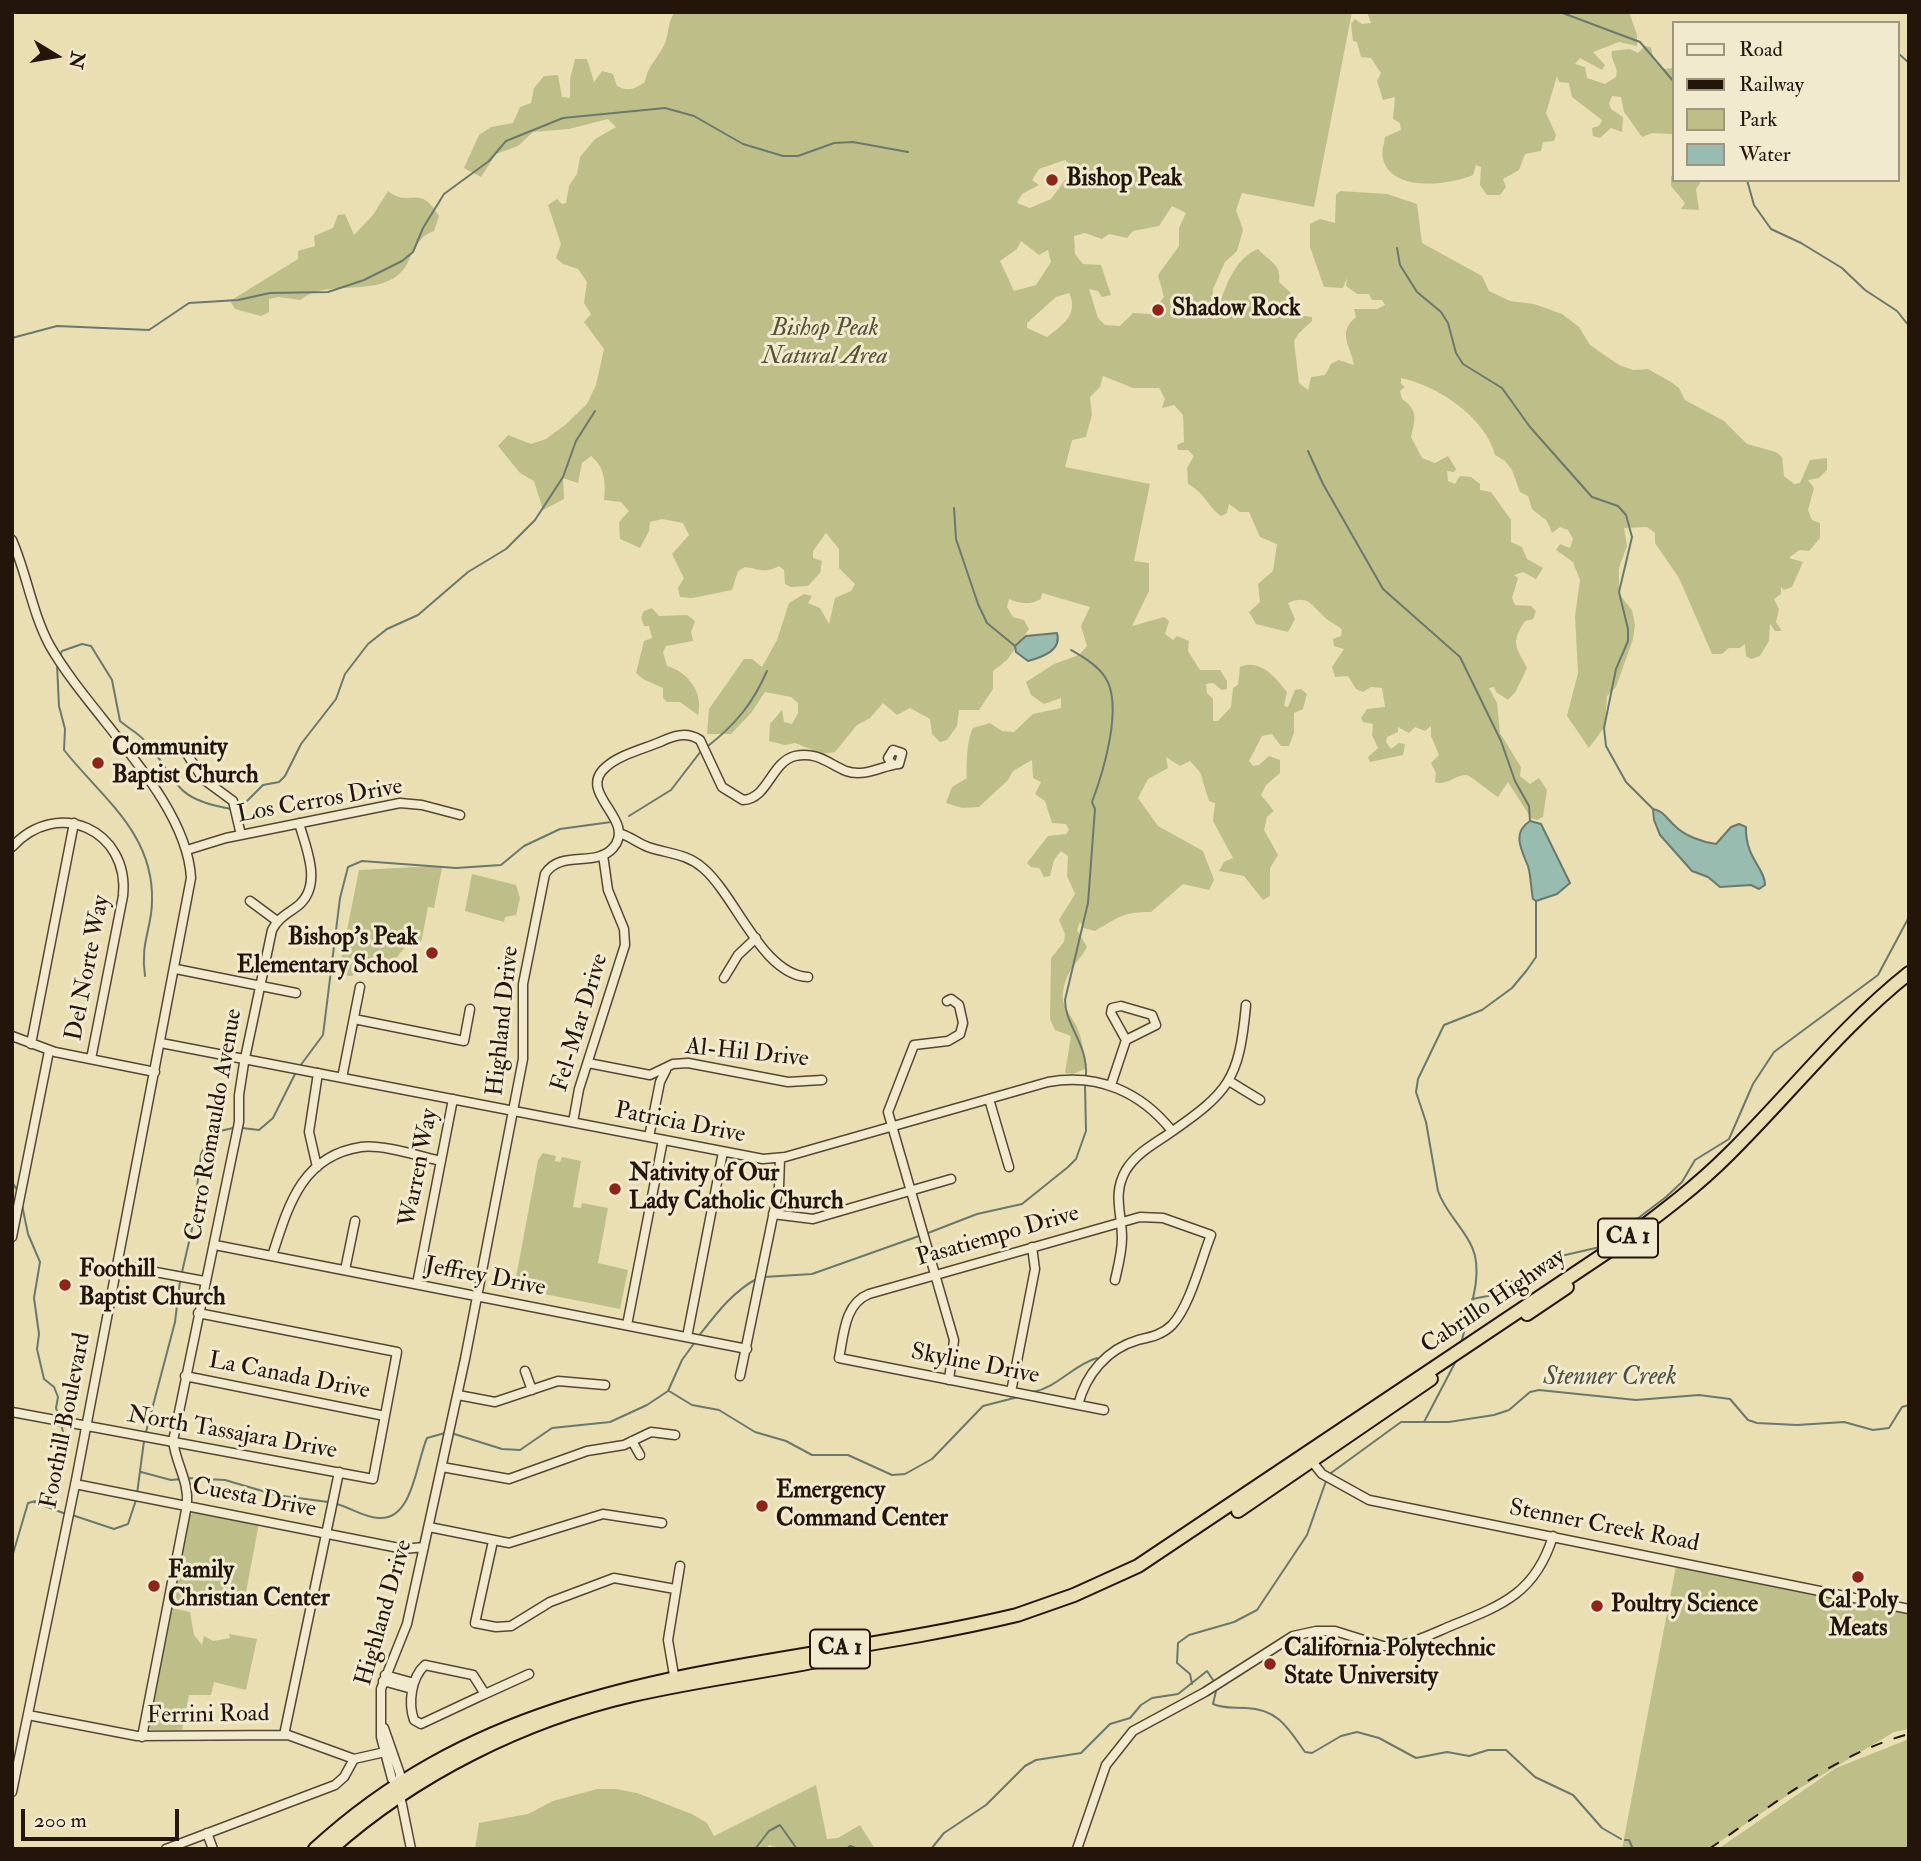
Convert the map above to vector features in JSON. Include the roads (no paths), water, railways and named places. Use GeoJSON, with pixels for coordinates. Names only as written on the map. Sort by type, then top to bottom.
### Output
{"type":"FeatureCollection","features":[{"type":"Feature","properties":{"kind":"highway","name":"Cabrillo Highway"},"geometry":{"type":"LineString","coordinates":[[1309,1457],[1678,1201],[1730,1154],[1878,998],[1909,973]]}},
{"type":"Feature","properties":{"kind":"highway","name":"Cabrillo Highway"},"geometry":{"type":"LineString","coordinates":[[1309,1457],[1663,1221],[1737,1155],[1865,1020],[1909,984]]}},
{"type":"Feature","properties":{"kind":"highway","name":"CA 1"},"geometry":{"type":"LineString","coordinates":[[315,1849],[399,1790],[539,1725],[587,1707],[676,1683],[972,1626],[1050,1604],[1113,1578],[1160,1553],[1309,1457]]}},
{"type":"Feature","properties":{"kind":"highway","name":"CA 1"},"geometry":{"type":"LineString","coordinates":[[331,1849],[399,1790]]}},
{"type":"Feature","properties":{"kind":"street","name":"Foothill Boulevard"},"geometry":{"type":"LineString","coordinates":[[12,540],[50,645],[74,682],[169,809],[187,850],[191,887],[75,1484],[12,1791]]}},
{"type":"Feature","properties":{"kind":"street"},"geometry":{"type":"LineString","coordinates":[[603,855],[614,847],[619,833],[618,824],[598,790],[602,770],[612,763],[675,736],[700,740],[722,787],[743,800],[759,793],[782,761],[796,756],[831,760],[847,771],[873,772],[891,763]]}},
{"type":"Feature","properties":{"kind":"street"},"geometry":{"type":"LineString","coordinates":[[187,754],[203,779],[233,801],[241,835]]}},
{"type":"Feature","properties":{"kind":"street","name":"Los Cerros Drive"},"geometry":{"type":"LineString","coordinates":[[187,850],[241,835],[406,803],[460,815]]}},
{"type":"Feature","properties":{"kind":"street"},"geometry":{"type":"LineString","coordinates":[[12,847],[27,833],[44,825],[74,823],[31,1044]]}},
{"type":"Feature","properties":{"kind":"street","name":"Del Norte Way"},"geometry":{"type":"LineString","coordinates":[[74,823],[92,830],[107,842],[118,858],[123,877],[123,897],[91,1059]]}},
{"type":"Feature","properties":{"kind":"street"},"geometry":{"type":"LineString","coordinates":[[250,901],[277,920],[303,901],[311,884],[299,823]]}},
{"type":"Feature","properties":{"kind":"street"},"geometry":{"type":"LineString","coordinates":[[619,833],[696,862],[737,907],[756,938],[785,971],[808,977]]}},
{"type":"Feature","properties":{"kind":"street","name":"Fel-Mar Drive"},"geometry":{"type":"LineString","coordinates":[[573,1122],[626,940],[608,890],[603,855]]}},
{"type":"Feature","properties":{"kind":"street","name":"Highland Drive"},"geometry":{"type":"LineString","coordinates":[[399,1790],[385,1752],[380,1716],[384,1678],[407,1624],[458,1395],[523,1059],[523,984],[545,874],[558,862],[603,855]]}},
{"type":"Feature","properties":{"kind":"street","name":"Cerro Romauldo Avenue"},"geometry":{"type":"LineString","coordinates":[[142,1737],[187,1505],[186,1478],[176,1460],[173,1441],[239,1122],[239,1094],[244,1059],[270,936],[277,920]]}},
{"type":"Feature","properties":{"kind":"street"},"geometry":{"type":"LineString","coordinates":[[724,978],[738,955],[756,938]]}},
{"type":"Feature","properties":{"kind":"street"},"geometry":{"type":"LineString","coordinates":[[176,969],[296,993]]}},
{"type":"Feature","properties":{"kind":"street"},"geometry":{"type":"LineString","coordinates":[[342,1078],[360,987]]}},
{"type":"Feature","properties":{"kind":"street"},"geometry":{"type":"LineString","coordinates":[[947,1001],[951,999],[959,1005],[963,1030],[948,1041],[914,1045],[888,1112],[954,1340],[949,1380]]}},
{"type":"Feature","properties":{"kind":"street"},"geometry":{"type":"LineString","coordinates":[[1115,1280],[1122,1244],[1118,1193],[1126,1170],[1142,1152],[1214,1100],[1229,1081],[1241,1053],[1246,1005]]}},
{"type":"Feature","properties":{"kind":"street"},"geometry":{"type":"LineString","coordinates":[[1111,1086],[1126,1040],[1111,1013],[1112,1008],[1135,1008],[1152,1015],[1156,1021],[1153,1028],[1126,1040]]}},
{"type":"Feature","properties":{"kind":"street"},"geometry":{"type":"LineString","coordinates":[[354,1019],[464,1041],[470,1009]]}},
{"type":"Feature","properties":{"kind":"street"},"geometry":{"type":"LineString","coordinates":[[12,1036],[49,1051],[155,1072]]}},
{"type":"Feature","properties":{"kind":"street","name":"Patricia Drive"},"geometry":{"type":"LineString","coordinates":[[161,1043],[763,1159],[780,1158],[1055,1081],[1090,1080],[1111,1086],[1145,1103],[1172,1131]]}},
{"type":"Feature","properties":{"kind":"street"},"geometry":{"type":"LineString","coordinates":[[12,1237],[49,1051]]}},
{"type":"Feature","properties":{"kind":"street","name":"Al-Hil Drive"},"geometry":{"type":"LineString","coordinates":[[588,1063],[650,1075],[688,1063],[788,1082],[822,1080]]}},
{"type":"Feature","properties":{"kind":"street"},"geometry":{"type":"LineString","coordinates":[[649,1137],[660,1082],[667,1069]]}},
{"type":"Feature","properties":{"kind":"street"},"geometry":{"type":"LineString","coordinates":[[317,1167],[309,1132],[318,1073]]}},
{"type":"Feature","properties":{"kind":"street"},"geometry":{"type":"LineString","coordinates":[[1229,1081],[1260,1100]]}},
{"type":"Feature","properties":{"kind":"street"},"geometry":{"type":"LineString","coordinates":[[989,1099],[1009,1167]]}},
{"type":"Feature","properties":{"kind":"street","name":"Warren Way"},"geometry":{"type":"LineString","coordinates":[[417,1284],[453,1100]]}},
{"type":"Feature","properties":{"kind":"street"},"geometry":{"type":"LineString","coordinates":[[627,1325],[663,1140]]}},
{"type":"Feature","properties":{"kind":"street"},"geometry":{"type":"LineString","coordinates":[[272,1256],[296,1190],[317,1167],[334,1156],[362,1147],[441,1161]]}},
{"type":"Feature","properties":{"kind":"street"},"geometry":{"type":"LineString","coordinates":[[687,1337],[723,1152]]}},
{"type":"Feature","properties":{"kind":"street"},"geometry":{"type":"LineString","coordinates":[[740,1376],[774,1214],[780,1158]]}},
{"type":"Feature","properties":{"kind":"street"},"geometry":{"type":"LineString","coordinates":[[774,1214],[813,1219],[951,1179]]}},
{"type":"Feature","properties":{"kind":"street","name":"Pasatiempo Drive"},"geometry":{"type":"LineString","coordinates":[[839,1358],[849,1310],[857,1300],[1120,1222],[1155,1216],[1211,1235],[1175,1321],[1160,1334],[1127,1344],[1109,1354],[1089,1377],[1078,1405]]}},
{"type":"Feature","properties":{"kind":"street"},"geometry":{"type":"LineString","coordinates":[[345,1270],[355,1221]]}},
{"type":"Feature","properties":{"kind":"street","name":"Jeffrey Drive"},"geometry":{"type":"LineString","coordinates":[[215,1245],[747,1349]]}},
{"type":"Feature","properties":{"kind":"street"},"geometry":{"type":"LineString","coordinates":[[1011,1392],[1035,1269],[1032,1247]]}},
{"type":"Feature","properties":{"kind":"street"},"geometry":{"type":"LineString","coordinates":[[118,1265],[204,1281]]}},
{"type":"Feature","properties":{"kind":"street"},"geometry":{"type":"LineString","coordinates":[[198,1313],[397,1352],[385,1416]]}},
{"type":"Feature","properties":{"kind":"street","name":"Skyline Drive"},"geometry":{"type":"LineString","coordinates":[[839,1358],[1104,1410]]}},
{"type":"Feature","properties":{"kind":"street"},"geometry":{"type":"LineString","coordinates":[[525,1371],[532,1390]]}},
{"type":"Feature","properties":{"kind":"street","name":"La Canada Drive"},"geometry":{"type":"LineString","coordinates":[[185,1377],[385,1416]]}},
{"type":"Feature","properties":{"kind":"street"},"geometry":{"type":"LineString","coordinates":[[458,1395],[495,1402],[564,1380],[606,1385]]}},
{"type":"Feature","properties":{"kind":"street","name":"North Tassajara Drive"},"geometry":{"type":"LineString","coordinates":[[12,1412],[373,1479],[385,1416]]}},
{"type":"Feature","properties":{"kind":"street"},"geometry":{"type":"LineString","coordinates":[[442,1467],[509,1479],[587,1451],[632,1441],[651,1432],[675,1435]]}},
{"type":"Feature","properties":{"kind":"street"},"geometry":{"type":"LineString","coordinates":[[632,1441],[640,1455]]}},
{"type":"Feature","properties":{"kind":"street","name":"Stenner Creek Road"},"geometry":{"type":"LineString","coordinates":[[1309,1457],[1322,1474],[1369,1500],[1909,1609]]}},
{"type":"Feature","properties":{"kind":"street"},"geometry":{"type":"LineString","coordinates":[[284,1735],[339,1472]]}},
{"type":"Feature","properties":{"kind":"street","name":"Cuesta Drive"},"geometry":{"type":"LineString","coordinates":[[75,1484],[404,1549],[424,1547]]}},
{"type":"Feature","properties":{"kind":"street"},"geometry":{"type":"LineString","coordinates":[[429,1527],[493,1541],[519,1542],[603,1514],[662,1523]]}},
{"type":"Feature","properties":{"kind":"street"},"geometry":{"type":"LineString","coordinates":[[1077,1849],[1106,1765],[1133,1731],[1205,1692],[1293,1636],[1316,1631],[1335,1631],[1383,1646],[1397,1646],[1497,1607],[1521,1592],[1537,1574],[1547,1557],[1553,1536]]}},
{"type":"Feature","properties":{"kind":"street"},"geometry":{"type":"LineString","coordinates":[[493,1541],[475,1623],[503,1627],[520,1622],[550,1602],[609,1579],[628,1579],[676,1589]]}},
{"type":"Feature","properties":{"kind":"street"},"geometry":{"type":"LineString","coordinates":[[676,1683],[668,1640],[680,1566]]}},
{"type":"Feature","properties":{"kind":"street"},"geometry":{"type":"LineString","coordinates":[[520,1622],[526,1631]]}},
{"type":"Feature","properties":{"kind":"street"},"geometry":{"type":"LineString","coordinates":[[485,1694],[473,1675],[425,1665],[413,1686],[410,1710],[414,1720],[421,1724],[529,1674]]}},
{"type":"Feature","properties":{"kind":"street"},"geometry":{"type":"LineString","coordinates":[[384,1678],[413,1686]]}},
{"type":"Feature","properties":{"kind":"street","name":"Ferrini Road"},"geometry":{"type":"LineString","coordinates":[[28,1715],[142,1737],[284,1735],[354,1759]]}},
{"type":"Feature","properties":{"kind":"street","name":"Highland Drive"},"geometry":{"type":"LineString","coordinates":[[380,1716],[400,1774],[399,1790],[411,1849]]}},
{"type":"Feature","properties":{"kind":"street"},"geometry":{"type":"LineString","coordinates":[[166,1849],[335,1785],[344,1777],[354,1759],[385,1752]]}},
{"type":"Feature","properties":{"kind":"street"},"geometry":{"type":"LineString","coordinates":[[207,1833],[213,1849]]}},
{"type":"Feature","properties":{"kind":"water"},"geometry":{"type":"Polygon","coordinates":[[[1057,633],[1057,644],[1045,655],[1028,661],[1016,652],[1015,646],[1026,636],[1057,633]]]}},
{"type":"Feature","properties":{"kind":"water"},"geometry":{"type":"Polygon","coordinates":[[[1653,809],[1663,813],[1684,833],[1716,844],[1731,827],[1739,824],[1746,827],[1749,847],[1765,885],[1759,889],[1751,885],[1720,887],[1708,877],[1692,871],[1660,835],[1653,809]]]}},
{"type":"Feature","properties":{"kind":"water"},"geometry":{"type":"Polygon","coordinates":[[[1530,821],[1541,824],[1570,883],[1557,894],[1536,901],[1533,899],[1529,870],[1519,837],[1524,826],[1530,821]]]}},
{"type":"Feature","properties":{"kind":"waterway"},"geometry":{"type":"LineString","coordinates":[[1560,12],[1640,42],[1672,80]]}},
{"type":"Feature","properties":{"kind":"waterway"},"geometry":{"type":"LineString","coordinates":[[1900,55],[1909,63]]}},
{"type":"Feature","properties":{"kind":"waterway"},"geometry":{"type":"LineString","coordinates":[[12,338],[57,326],[149,330],[189,303],[238,300],[270,293],[328,292],[364,280],[402,261],[413,252],[423,228],[444,194],[489,161],[506,141],[563,118],[665,108],[694,116],[743,144],[783,156],[798,156],[834,143],[853,142],[908,152]]}},
{"type":"Feature","properties":{"kind":"waterway"},"geometry":{"type":"LineString","coordinates":[[1748,182],[1754,205],[1771,229],[1801,243],[1842,268],[1865,290],[1897,311],[1909,326]]}},
{"type":"Feature","properties":{"kind":"waterway"},"geometry":{"type":"LineString","coordinates":[[1397,248],[1400,265],[1417,292],[1441,312],[1448,323],[1456,353],[1463,364],[1502,388],[1530,427],[1592,497],[1618,506],[1626,515],[1632,537],[1619,592],[1628,629],[1628,641],[1616,669],[1604,728],[1606,746],[1626,782],[1653,809]]}},
{"type":"Feature","properties":{"kind":"waterway"},"geometry":{"type":"LineString","coordinates":[[240,808],[263,785],[279,782],[285,776],[301,744],[336,699],[345,674],[368,644],[387,629],[418,615],[468,572],[506,549],[535,520],[563,477],[576,441],[595,411]]}},
{"type":"Feature","properties":{"kind":"waterway"},"geometry":{"type":"LineString","coordinates":[[1308,451],[1323,484],[1383,589],[1460,657],[1501,741],[1515,781],[1529,806],[1530,821]]}},
{"type":"Feature","properties":{"kind":"waterway"},"geometry":{"type":"LineString","coordinates":[[954,508],[956,539],[978,604],[987,623],[1015,646]]}},
{"type":"Feature","properties":{"kind":"waterway"},"geometry":{"type":"LineString","coordinates":[[60,656],[62,651],[82,644],[91,646],[112,680],[120,721],[145,741],[186,793],[211,805],[231,809]]}},
{"type":"Feature","properties":{"kind":"waterway"},"geometry":{"type":"LineString","coordinates":[[1071,650],[1102,673],[1110,689],[1113,704],[1110,739],[1092,802],[1095,809],[1088,903],[1065,1000],[1069,1018],[1084,1054],[1086,1076]]}},
{"type":"Feature","properties":{"kind":"waterway"},"geometry":{"type":"LineString","coordinates":[[57,665],[59,706],[65,729],[64,750],[123,818],[144,855],[150,877],[152,901],[144,954],[145,976]]}},
{"type":"Feature","properties":{"kind":"waterway"},"geometry":{"type":"LineString","coordinates":[[708,746],[743,712],[767,671]]}},
{"type":"Feature","properties":{"kind":"waterway"},"geometry":{"type":"LineString","coordinates":[[629,816],[671,790],[701,751]]}},
{"type":"Feature","properties":{"kind":"waterway"},"geometry":{"type":"LineString","coordinates":[[300,1066],[323,1035],[340,898],[348,867],[362,861],[456,868],[501,865],[524,846],[560,829],[611,822]]}},
{"type":"Feature","properties":{"kind":"waterway"},"geometry":{"type":"LineString","coordinates":[[1461,1344],[1476,1283],[1476,1258],[1438,1191],[1426,1122],[1416,1092],[1418,1079],[1444,1025],[1482,1010],[1512,988],[1536,957],[1536,901]]}},
{"type":"Feature","properties":{"kind":"waterway"},"geometry":{"type":"LineString","coordinates":[[1472,1299],[1493,1295],[1511,1282],[1561,1256],[1600,1247],[1666,1197],[1682,1182],[1695,1160],[1729,1139],[1753,1084],[1774,1052],[1878,975],[1909,917]]}},
{"type":"Feature","properties":{"kind":"waterway"},"geometry":{"type":"LineString","coordinates":[[242,1128],[259,1130],[273,1118],[295,1074]]}},
{"type":"Feature","properties":{"kind":"waterway"},"geometry":{"type":"LineString","coordinates":[[928,1233],[977,1214],[1022,1204],[1068,1167],[1076,1159],[1086,1131],[1085,1085]]}},
{"type":"Feature","properties":{"kind":"waterway"},"geometry":{"type":"LineString","coordinates":[[182,1272],[192,1229],[201,1154],[212,1133],[233,1128]]}},
{"type":"Feature","properties":{"kind":"waterway"},"geometry":{"type":"LineString","coordinates":[[12,1182],[17,1190]]}},
{"type":"Feature","properties":{"kind":"waterway"},"geometry":{"type":"LineString","coordinates":[[22,1205],[28,1234],[40,1262],[34,1298],[39,1334],[37,1349],[44,1379],[54,1387],[58,1397],[56,1408],[59,1418]]}},
{"type":"Feature","properties":{"kind":"waterway"},"geometry":{"type":"LineString","coordinates":[[764,1277],[812,1274],[919,1236]]}},
{"type":"Feature","properties":{"kind":"waterway"},"geometry":{"type":"LineString","coordinates":[[698,1337],[732,1297],[758,1278]]}},
{"type":"Feature","properties":{"kind":"waterway"},"geometry":{"type":"LineString","coordinates":[[146,1432],[175,1322],[180,1281]]}},
{"type":"Feature","properties":{"kind":"waterway"},"geometry":{"type":"LineString","coordinates":[[451,1433],[502,1449],[520,1450],[552,1428],[610,1422],[647,1405],[668,1391],[682,1360],[695,1342]]}},
{"type":"Feature","properties":{"kind":"waterway"},"geometry":{"type":"LineString","coordinates":[[1033,1392],[1050,1386],[1097,1358]]}},
{"type":"Feature","properties":{"kind":"waterway"},"geometry":{"type":"LineString","coordinates":[[1424,1422],[1457,1359]]}},
{"type":"Feature","properties":{"kind":"waterway","name":"Stenner Creek"},"geometry":{"type":"LineString","coordinates":[[1331,1473],[1401,1422],[1449,1422],[1494,1415],[1509,1410],[1530,1392],[1539,1390],[1636,1400],[1699,1395],[1730,1399],[1748,1420],[1757,1423],[1797,1425],[1844,1422],[1873,1430],[1889,1428],[1902,1407],[1909,1405]]}},
{"type":"Feature","properties":{"kind":"waterway"},"geometry":{"type":"LineString","coordinates":[[669,1391],[692,1405],[719,1410],[755,1432],[786,1441],[812,1455],[848,1455],[892,1475],[905,1474],[932,1459],[983,1406],[1018,1397]]}},
{"type":"Feature","properties":{"kind":"waterway"},"geometry":{"type":"LineString","coordinates":[[12,1557],[28,1503],[40,1500],[61,1464],[64,1445],[61,1424]]}},
{"type":"Feature","properties":{"kind":"waterway"},"geometry":{"type":"LineString","coordinates":[[337,1504],[368,1516],[390,1516],[399,1510],[412,1488],[427,1438],[445,1433]]}},
{"type":"Feature","properties":{"kind":"waterway"},"geometry":{"type":"LineString","coordinates":[[137,1494],[144,1441]]}},
{"type":"Feature","properties":{"kind":"waterway"},"geometry":{"type":"LineString","coordinates":[[141,1472],[171,1480],[181,1479]]}},
{"type":"Feature","properties":{"kind":"waterway"},"geometry":{"type":"LineString","coordinates":[[186,1478],[225,1480],[276,1495],[328,1502]]}},
{"type":"Feature","properties":{"kind":"waterway","name":"Stenner Creek"},"geometry":{"type":"LineString","coordinates":[[1192,1684],[1190,1674],[1177,1663],[1178,1643],[1189,1635],[1234,1622],[1257,1610],[1307,1535],[1326,1481]]}},
{"type":"Feature","properties":{"kind":"waterway"},"geometry":{"type":"LineString","coordinates":[[72,1515],[114,1529],[128,1524],[136,1500]]}},
{"type":"Feature","properties":{"kind":"waterway"},"geometry":{"type":"LineString","coordinates":[[34,1502],[66,1514]]}},
{"type":"Feature","properties":{"kind":"waterway","name":"Stenner Creek"},"geometry":{"type":"LineString","coordinates":[[931,1849],[944,1833],[986,1805],[1025,1766],[1036,1760],[1081,1753],[1110,1724],[1130,1718],[1141,1705],[1152,1698],[1178,1694],[1207,1671],[1213,1680]]}},
{"type":"Feature","properties":{"kind":"waterway"},"geometry":{"type":"LineString","coordinates":[[1216,1691],[1213,1704],[1257,1709],[1274,1716],[1305,1752],[1312,1753],[1341,1736],[1357,1732],[1379,1738],[1416,1758],[1447,1752],[1469,1756],[1488,1750],[1506,1750],[1535,1777],[1573,1795],[1602,1828],[1621,1839]]}},
{"type":"Feature","properties":{"kind":"waterway","name":"Stenner Creek"},"geometry":{"type":"LineString","coordinates":[[755,1849],[769,1831],[780,1825],[797,1849]]}},
{"type":"Feature","properties":{"kind":"waterway"},"geometry":{"type":"LineString","coordinates":[[1625,1840],[1629,1840],[1633,1849]]}},
{"type":"Feature","properties":{"kind":"waterway","name":"Stenner Creek"},"geometry":{"type":"LineString","coordinates":[[846,1849],[850,1846],[859,1849]]}},
{"type":"Feature","properties":{"kind":"railway"},"geometry":{"type":"LineString","coordinates":[[1709,1849],[1829,1768],[1855,1754],[1909,1734]]}},
{"type":"Feature","properties":{"kind":"place","name":"Bishop Peak"},"geometry":{"type":"Point","coordinates":[1052,180]}},
{"type":"Feature","properties":{"kind":"place","name":"Shadow Rock"},"geometry":{"type":"Point","coordinates":[1158,310]}},
{"type":"Feature","properties":{"kind":"place","name":"Community Baptist Church"},"geometry":{"type":"Point","coordinates":[98,763]}},
{"type":"Feature","properties":{"kind":"place","name":"Bishop's Peak Elementary School"},"geometry":{"type":"Point","coordinates":[432,953]}},
{"type":"Feature","properties":{"kind":"place","name":"Nativity of Our Lady Catholic Church"},"geometry":{"type":"Point","coordinates":[615,1189]}},
{"type":"Feature","properties":{"kind":"place","name":"Foothill Baptist Church"},"geometry":{"type":"Point","coordinates":[65,1285]}},
{"type":"Feature","properties":{"kind":"place","name":"Emergency Command Center"},"geometry":{"type":"Point","coordinates":[762,1506]}},
{"type":"Feature","properties":{"kind":"place","name":"Cal Poly Meats"},"geometry":{"type":"Point","coordinates":[1858,1577]}},
{"type":"Feature","properties":{"kind":"place","name":"Family Christian Center"},"geometry":{"type":"Point","coordinates":[154,1586]}},
{"type":"Feature","properties":{"kind":"place","name":"Poultry Science"},"geometry":{"type":"Point","coordinates":[1597,1606]}},
{"type":"Feature","properties":{"kind":"place","name":"California Polytechnic State University"},"geometry":{"type":"Point","coordinates":[1270,1664]}},
{"type":"Feature","properties":{"kind":"park label","name":"Bishop Peak Natural Area"},"geometry":{"type":"Point","coordinates":[825,344]}}]}
